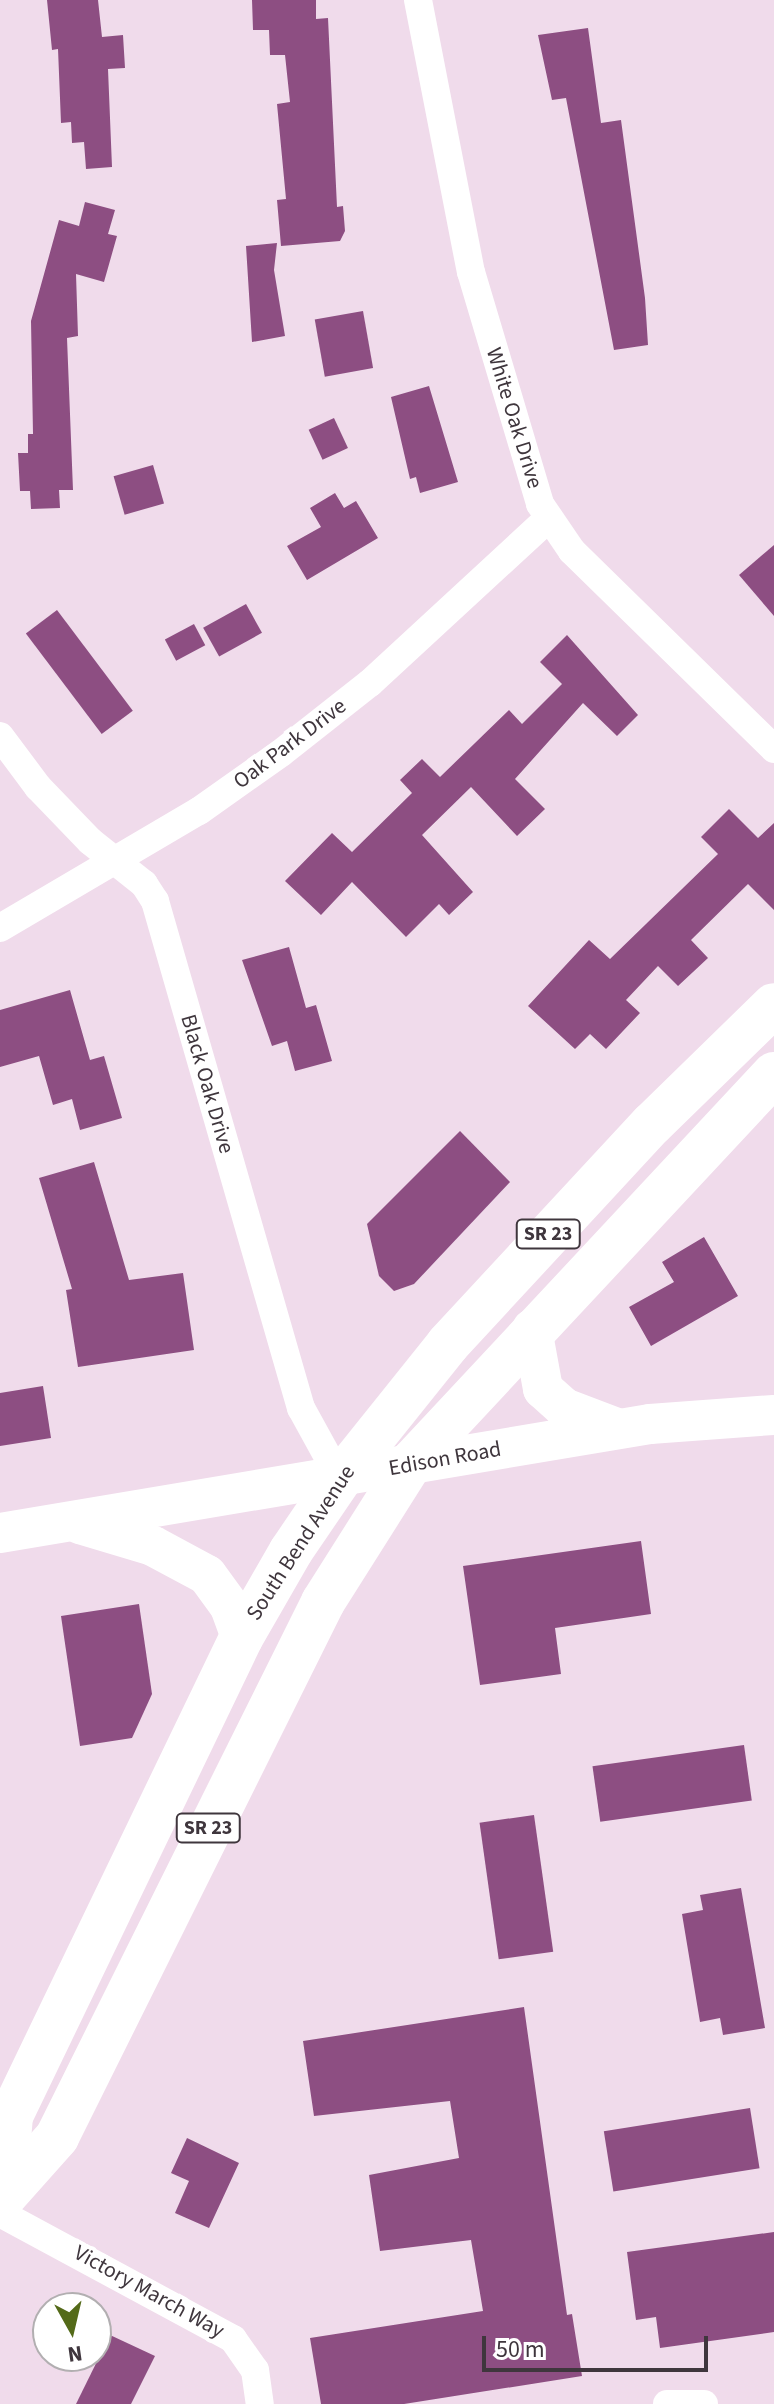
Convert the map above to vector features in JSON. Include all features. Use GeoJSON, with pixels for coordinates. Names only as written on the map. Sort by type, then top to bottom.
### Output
{"type":"FeatureCollection","features":[{"type":"Feature","properties":{"kind":"main road","name":"South Bend Avenue"},"geometry":{"type":"LineString","coordinates":[[2,2202],[11,2116],[241,1638],[340,1479],[438,1355],[572,1208],[774,1005]]}},
{"type":"Feature","properties":{"kind":"main road","name":"SR 23"},"geometry":{"type":"LineString","coordinates":[[2,2202],[57,2137],[323,1602],[411,1463],[532,1329],[774,1074]]}},
{"type":"Feature","properties":{"kind":"main road"},"geometry":{"type":"LineString","coordinates":[[532,1329],[543,1389],[564,1408],[621,1429]]}},
{"type":"Feature","properties":{"kind":"main road","name":"Edison Road"},"geometry":{"type":"LineString","coordinates":[[700,1417],[774,1393]]}},
{"type":"Feature","properties":{"kind":"main road","name":"Edison Road"},"geometry":{"type":"LineString","coordinates":[[0,1533],[340,1479],[411,1463],[621,1429],[700,1417],[774,1415]]}},
{"type":"Feature","properties":{"kind":"main road"},"geometry":{"type":"LineString","coordinates":[[73,1522],[153,1546],[207,1575],[230,1607],[241,1638]]}},
{"type":"Feature","properties":{"kind":"street","name":"White Oak Drive"},"geometry":{"type":"LineString","coordinates":[[418,0],[471,272],[548,519],[572,551],[774,749]]}},
{"type":"Feature","properties":{"kind":"street","name":"Oak Park Drive"},"geometry":{"type":"LineString","coordinates":[[0,928],[118,861],[211,803],[370,683],[548,519]]}},
{"type":"Feature","properties":{"kind":"street","name":"Black Oak Drive"},"geometry":{"type":"LineString","coordinates":[[0,736],[59,809],[118,861],[155,901],[301,1408],[340,1479]]}},
{"type":"Feature","properties":{"kind":"street","name":"Victory March Way"},"geometry":{"type":"LineString","coordinates":[[2,2202],[233,2339],[255,2370],[260,2404]]}},
{"type":"Feature","properties":{"kind":"street"},"geometry":{"type":"LineString","coordinates":[[667,2404],[704,2404]]}},
{"type":"Feature","properties":{"kind":"building"},"geometry":{"type":"Polygon","coordinates":[[[47,0],[98,0],[102,37],[123,35],[125,68],[108,69],[112,167],[86,169],[84,142],[72,143],[71,122],[61,123],[58,49],[52,50],[47,0]]]}},
{"type":"Feature","properties":{"kind":"building"},"geometry":{"type":"Polygon","coordinates":[[[252,0],[316,0],[316,19],[328,18],[337,207],[343,206],[345,231],[340,241],[281,246],[277,200],[286,199],[277,104],[290,102],[285,55],[270,55],[269,30],[253,30],[252,0]]]}},
{"type":"Feature","properties":{"kind":"building"},"geometry":{"type":"Polygon","coordinates":[[[588,28],[601,123],[621,120],[645,298],[648,345],[614,350],[566,98],[552,100],[538,35],[588,28]]]}},
{"type":"Feature","properties":{"kind":"building"},"geometry":{"type":"Polygon","coordinates":[[[85,202],[115,210],[108,234],[117,236],[104,282],[76,274],[78,336],[67,338],[73,490],[59,490],[60,508],[31,509],[30,491],[20,491],[18,453],[28,453],[28,434],[33,434],[31,321],[59,220],[79,226],[85,202]]]}},
{"type":"Feature","properties":{"kind":"building"},"geometry":{"type":"Polygon","coordinates":[[[277,243],[274,270],[285,336],[252,342],[246,246],[277,243]]]}},
{"type":"Feature","properties":{"kind":"building"},"geometry":{"type":"Polygon","coordinates":[[[363,311],[373,368],[325,377],[315,320],[363,311]]]}},
{"type":"Feature","properties":{"kind":"building"},"geometry":{"type":"Polygon","coordinates":[[[429,386],[458,482],[420,493],[416,477],[410,479],[391,397],[429,386]]]}},
{"type":"Feature","properties":{"kind":"building"},"geometry":{"type":"Polygon","coordinates":[[[334,418],[348,448],[323,460],[309,430],[334,418]]]}},
{"type":"Feature","properties":{"kind":"building"},"geometry":{"type":"Polygon","coordinates":[[[153,465],[164,503],[125,515],[114,476],[153,465]]]}},
{"type":"Feature","properties":{"kind":"building"},"geometry":{"type":"Polygon","coordinates":[[[335,493],[344,508],[356,501],[378,538],[307,580],[287,546],[321,527],[310,508],[335,493]]]}},
{"type":"Feature","properties":{"kind":"building"},"geometry":{"type":"Polygon","coordinates":[[[774,545],[774,616],[739,575],[774,545]]]}},
{"type":"Feature","properties":{"kind":"building"},"geometry":{"type":"Polygon","coordinates":[[[246,604],[262,633],[219,657],[203,628],[246,604]]]}},
{"type":"Feature","properties":{"kind":"building"},"geometry":{"type":"Polygon","coordinates":[[[57,610],[133,711],[102,734],[26,633],[57,610]]]}},
{"type":"Feature","properties":{"kind":"building"},"geometry":{"type":"Polygon","coordinates":[[[194,624],[205,645],[176,661],[165,639],[194,624]]]}},
{"type":"Feature","properties":{"kind":"building"},"geometry":{"type":"Polygon","coordinates":[[[567,635],[638,715],[617,736],[583,703],[515,779],[545,809],[517,836],[471,787],[422,835],[473,892],[449,915],[439,904],[406,937],[352,882],[321,915],[285,881],[332,833],[352,852],[412,793],[400,780],[422,759],[440,777],[509,710],[522,724],[562,684],[540,662],[567,635]]]}},
{"type":"Feature","properties":{"kind":"building"},"geometry":{"type":"Polygon","coordinates":[[[729,809],[758,838],[774,823],[774,910],[748,884],[691,940],[708,958],[678,986],[658,966],[626,1000],[640,1013],[606,1049],[590,1034],[575,1049],[528,1006],[589,940],[610,959],[718,854],[701,837],[729,809]]]}},
{"type":"Feature","properties":{"kind":"building"},"geometry":{"type":"Polygon","coordinates":[[[289,947],[306,1008],[316,1005],[332,1061],[295,1071],[287,1041],[272,1046],[242,960],[289,947]]]}},
{"type":"Feature","properties":{"kind":"building"},"geometry":{"type":"Polygon","coordinates":[[[70,990],[90,1060],[104,1056],[122,1118],[80,1130],[72,1099],[53,1105],[39,1056],[0,1067],[0,1010],[70,990]]]}},
{"type":"Feature","properties":{"kind":"building"},"geometry":{"type":"Polygon","coordinates":[[[460,1131],[510,1182],[414,1284],[394,1291],[379,1276],[367,1224],[460,1131]]]}},
{"type":"Feature","properties":{"kind":"building"},"geometry":{"type":"Polygon","coordinates":[[[94,1162],[129,1280],[183,1273],[194,1350],[78,1367],[66,1290],[72,1289],[39,1178],[94,1162]]]}},
{"type":"Feature","properties":{"kind":"building"},"geometry":{"type":"Polygon","coordinates":[[[704,1237],[738,1296],[651,1346],[629,1307],[674,1282],[662,1262],[704,1237]]]}},
{"type":"Feature","properties":{"kind":"building"},"geometry":{"type":"Polygon","coordinates":[[[43,1386],[51,1438],[0,1446],[0,1393],[43,1386]]]}},
{"type":"Feature","properties":{"kind":"building"},"geometry":{"type":"Polygon","coordinates":[[[641,1541],[651,1614],[555,1628],[561,1674],[480,1685],[463,1566],[641,1541]]]}},
{"type":"Feature","properties":{"kind":"building"},"geometry":{"type":"Polygon","coordinates":[[[139,1604],[152,1694],[132,1738],[80,1746],[61,1616],[139,1604]]]}},
{"type":"Feature","properties":{"kind":"building"},"geometry":{"type":"Polygon","coordinates":[[[744,1745],[752,1800],[600,1822],[592,1766],[744,1745]]]}},
{"type":"Feature","properties":{"kind":"building"},"geometry":{"type":"Polygon","coordinates":[[[534,1815],[553,1952],[499,1959],[480,1823],[534,1815]]]}},
{"type":"Feature","properties":{"kind":"building"},"geometry":{"type":"Polygon","coordinates":[[[741,1888],[765,2028],[723,2035],[720,2018],[700,2022],[682,1914],[703,1910],[700,1895],[741,1888]]]}},
{"type":"Feature","properties":{"kind":"building"},"geometry":{"type":"Polygon","coordinates":[[[524,2007],[567,2315],[572,2314],[582,2376],[404,2404],[321,2404],[310,2338],[483,2311],[471,2240],[380,2251],[369,2175],[459,2158],[450,2101],[314,2116],[303,2041],[524,2007]]]}},
{"type":"Feature","properties":{"kind":"building"},"geometry":{"type":"Polygon","coordinates":[[[750,2108],[760,2168],[613,2191],[604,2131],[750,2108]]]}},
{"type":"Feature","properties":{"kind":"building"},"geometry":{"type":"Polygon","coordinates":[[[187,2138],[239,2163],[209,2228],[175,2213],[189,2181],[171,2173],[187,2138]]]}},
{"type":"Feature","properties":{"kind":"building"},"geometry":{"type":"Polygon","coordinates":[[[774,2232],[774,2332],[660,2348],[656,2317],[636,2320],[627,2252],[774,2232]]]}},
{"type":"Feature","properties":{"kind":"building"},"geometry":{"type":"Polygon","coordinates":[[[112,2336],[155,2356],[131,2404],[76,2404],[92,2372],[112,2372],[112,2336]]]}}]}
